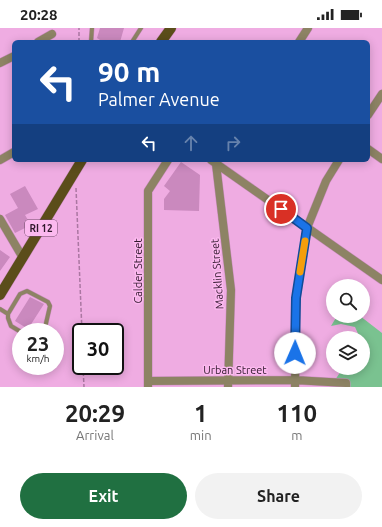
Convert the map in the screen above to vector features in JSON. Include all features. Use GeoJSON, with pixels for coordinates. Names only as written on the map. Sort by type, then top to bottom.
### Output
{"type":"FeatureCollection","features":[{"type":"Feature","properties":{"kind":"main road"},"geometry":{"type":"LineString","coordinates":[[162,40],[170,28]]}},
{"type":"Feature","properties":{"kind":"main road","name":"RI 12"},"geometry":{"type":"LineString","coordinates":[[0,295],[81,162]]}},
{"type":"Feature","properties":{"kind":"street"},"geometry":{"type":"LineString","coordinates":[[299,40],[308,28]]}},
{"type":"Feature","properties":{"kind":"street"},"geometry":{"type":"LineString","coordinates":[[42,40],[52,34]]}},
{"type":"Feature","properties":{"kind":"street"},"geometry":{"type":"LineString","coordinates":[[0,64],[12,57]]}},
{"type":"Feature","properties":{"kind":"street"},"geometry":{"type":"LineString","coordinates":[[370,112],[382,94]]}},
{"type":"Feature","properties":{"kind":"street"},"geometry":{"type":"LineString","coordinates":[[370,150],[382,159]]}},
{"type":"Feature","properties":{"kind":"street"},"geometry":{"type":"LineString","coordinates":[[0,160],[12,153]]}},
{"type":"Feature","properties":{"kind":"street","name":"Calder Street"},"geometry":{"type":"LineString","coordinates":[[148,384],[148,191],[167,162]]}},
{"type":"Feature","properties":{"kind":"street","name":"Macklin Street"},"geometry":{"type":"LineString","coordinates":[[215,162],[231,290],[228,384]]}},
{"type":"Feature","properties":{"kind":"street"},"geometry":{"type":"LineString","coordinates":[[216,162],[382,280]]}},
{"type":"Feature","properties":{"kind":"street"},"geometry":{"type":"LineString","coordinates":[[295,384],[296,298],[307,228],[326,181],[338,162]]}},
{"type":"Feature","properties":{"kind":"street"},"geometry":{"type":"LineString","coordinates":[[0,219],[23,258]]}},
{"type":"Feature","properties":{"kind":"street","name":"Urban Street"},"geometry":{"type":"LineString","coordinates":[[148,384],[346,385]]}},
{"type":"Feature","properties":{"kind":"lane"},"geometry":{"type":"LineString","coordinates":[[91,40],[92,28]]}},
{"type":"Feature","properties":{"kind":"lane"},"geometry":{"type":"LineString","coordinates":[[133,40],[141,28]]}},
{"type":"Feature","properties":{"kind":"lane"},"geometry":{"type":"LineString","coordinates":[[12,327],[8,318],[8,314],[20,294],[26,291],[48,302],[50,306],[46,323]]}},
{"type":"Feature","properties":{"kind":"lane"},"geometry":{"type":"LineString","coordinates":[[0,309],[8,314]]}},
{"type":"Feature","properties":{"kind":"path"},"geometry":{"type":"LineString","coordinates":[[79,28],[79,40]]}},
{"type":"Feature","properties":{"kind":"path"},"geometry":{"type":"LineString","coordinates":[[76,186],[82,323]]}},
{"type":"Feature","properties":{"kind":"path"},"geometry":{"type":"LineString","coordinates":[[83,375],[84,387]]}},
{"type":"Feature","properties":{"kind":"green space"},"geometry":{"type":"Polygon","coordinates":[[[333,323],[369,323],[382,333],[382,387],[346,387],[335,380],[338,375],[370,375],[370,331],[357,331],[355,327],[341,324],[331,326],[333,323]]]}},
{"type":"Feature","properties":{"kind":"building"},"geometry":{"type":"Polygon","coordinates":[[[100,28],[124,28],[121,40],[100,40],[97,38],[100,28]]]}},
{"type":"Feature","properties":{"kind":"building"},"geometry":{"type":"Polygon","coordinates":[[[181,162],[200,175],[199,211],[164,210],[164,199],[170,191],[164,186],[181,162]]]}},
{"type":"Feature","properties":{"kind":"building"},"geometry":{"type":"Polygon","coordinates":[[[25,186],[38,209],[25,215],[31,225],[15,233],[5,215],[18,208],[10,194],[25,186]]]}},
{"type":"Feature","properties":{"kind":"building"},"geometry":{"type":"Polygon","coordinates":[[[0,250],[10,257],[0,271],[0,250]]]}},
{"type":"Feature","properties":{"kind":"building"},"geometry":{"type":"Polygon","coordinates":[[[30,297],[44,304],[32,323],[18,323],[15,321],[30,297]]]}},
{"type":"Feature","properties":{"kind":"slow traffic"},"geometry":{"type":"LineString","coordinates":[[300,272],[305,241]]}},
{"type":"Feature","properties":{"kind":"route"},"geometry":{"type":"LineString","coordinates":[[281,209],[307,228],[296,298],[295,353]]}}]}
